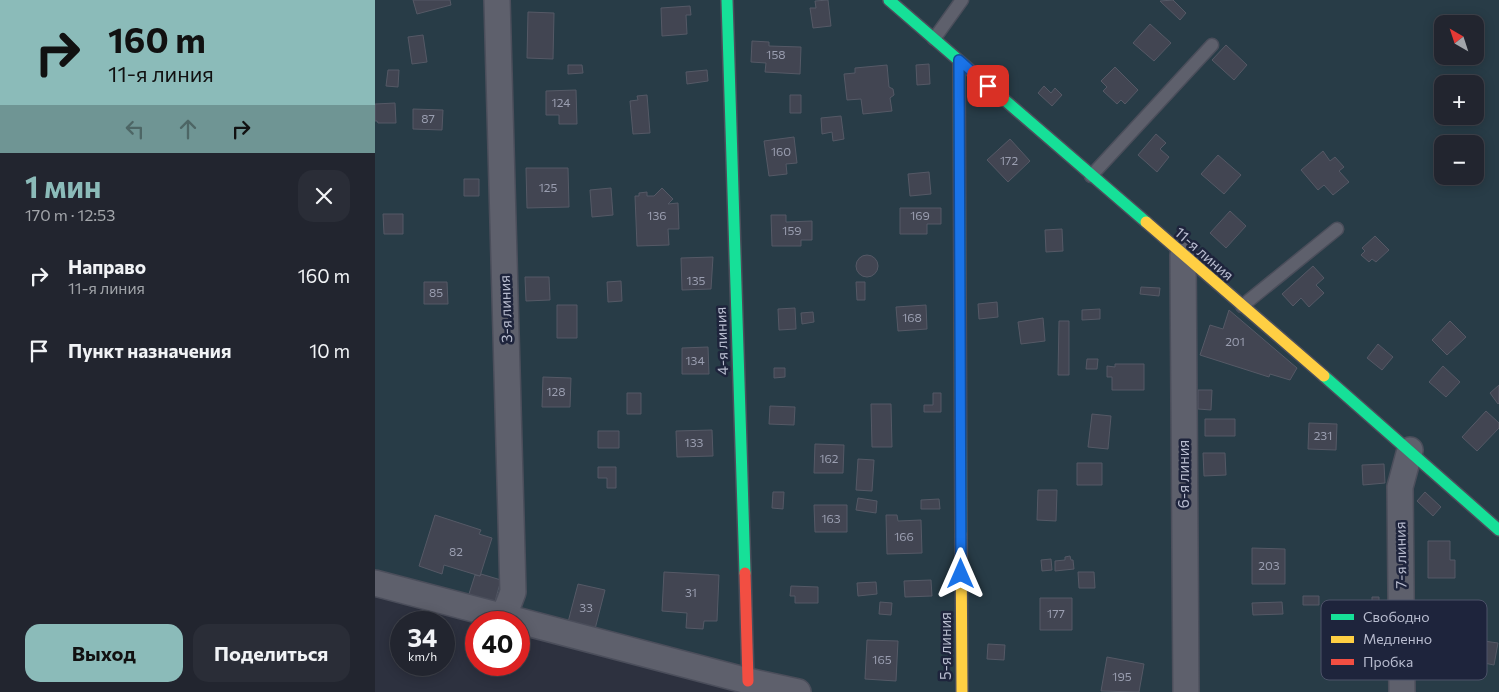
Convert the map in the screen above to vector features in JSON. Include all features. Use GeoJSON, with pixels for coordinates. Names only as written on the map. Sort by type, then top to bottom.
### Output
{"type":"FeatureCollection","features":[{"type":"Feature","properties":{"kind":"street","name":"3-я линия"},"geometry":{"type":"LineString","coordinates":[[497,0],[513,592],[506,611]]}},
{"type":"Feature","properties":{"kind":"street","name":"4-я линия"},"geometry":{"type":"LineString","coordinates":[[727,0],[748,681]]}},
{"type":"Feature","properties":{"kind":"street","name":"11-я линия"},"geometry":{"type":"LineString","coordinates":[[889,0],[1410,450],[1499,530]]}},
{"type":"Feature","properties":{"kind":"street","name":"5-я линия"},"geometry":{"type":"LineString","coordinates":[[959,60],[962,692]]}},
{"type":"Feature","properties":{"kind":"street","name":"6-я линия"},"geometry":{"type":"LineString","coordinates":[[1183,255],[1186,692]]}},
{"type":"Feature","properties":{"kind":"street","name":"7-я линия"},"geometry":{"type":"LineString","coordinates":[[1401,600],[1400,487],[1410,450]]}},
{"type":"Feature","properties":{"kind":"street"},"geometry":{"type":"LineString","coordinates":[[375,583],[484,611]]}},
{"type":"Feature","properties":{"kind":"street"},"geometry":{"type":"LineString","coordinates":[[530,623],[748,681],[798,692]]}},
{"type":"Feature","properties":{"kind":"lane"},"geometry":{"type":"LineString","coordinates":[[934,39],[962,0]]}},
{"type":"Feature","properties":{"kind":"lane"},"geometry":{"type":"LineString","coordinates":[[1091,176],[1212,45]]}},
{"type":"Feature","properties":{"kind":"lane"},"geometry":{"type":"LineString","coordinates":[[1242,306],[1337,229]]}},
{"type":"Feature","properties":{"kind":"shaded area"},"geometry":{"type":"Polygon","coordinates":[[[375,0],[1499,0],[1499,692],[762,692],[530,631],[530,611],[465,611],[465,614],[375,591],[375,0]]]}},
{"type":"Feature","properties":{"kind":"building"},"geometry":{"type":"Polygon","coordinates":[[[413,0],[450,0],[451,5],[417,14],[413,0]]]}},
{"type":"Feature","properties":{"kind":"building"},"geometry":{"type":"Polygon","coordinates":[[[828,0],[831,26],[813,28],[810,8],[816,8],[815,1],[828,0]]]}},
{"type":"Feature","properties":{"kind":"building"},"geometry":{"type":"Polygon","coordinates":[[[1173,0],[1186,13],[1180,20],[1160,1],[1173,0]]]}},
{"type":"Feature","properties":{"kind":"building"},"geometry":{"type":"Polygon","coordinates":[[[690,6],[691,15],[686,15],[687,34],[662,36],[661,8],[690,6]]]}},
{"type":"Feature","properties":{"kind":"building"},"geometry":{"type":"Polygon","coordinates":[[[528,12],[554,13],[553,59],[527,58],[528,12]]]}},
{"type":"Feature","properties":{"kind":"building"},"geometry":{"type":"Polygon","coordinates":[[[1150,24],[1171,43],[1154,61],[1133,43],[1150,24]]]}},
{"type":"Feature","properties":{"kind":"building"},"geometry":{"type":"Polygon","coordinates":[[[423,35],[427,62],[412,64],[408,37],[423,35]]]}},
{"type":"Feature","properties":{"kind":"building"},"geometry":{"type":"Polygon","coordinates":[[[752,41],[769,42],[769,46],[801,47],[800,74],[765,72],[766,63],[751,62],[752,41]]]}},
{"type":"Feature","properties":{"kind":"building"},"geometry":{"type":"Polygon","coordinates":[[[1226,45],[1247,65],[1234,80],[1212,60],[1226,45]]]}},
{"type":"Feature","properties":{"kind":"building"},"geometry":{"type":"Polygon","coordinates":[[[929,64],[930,84],[917,85],[916,65],[929,64]]]}},
{"type":"Feature","properties":{"kind":"building"},"geometry":{"type":"Polygon","coordinates":[[[568,65],[582,65],[583,73],[568,74],[568,65]]]}},
{"type":"Feature","properties":{"kind":"building"},"geometry":{"type":"Polygon","coordinates":[[[887,65],[889,87],[893,89],[894,95],[890,98],[892,111],[863,114],[861,99],[847,100],[844,74],[855,73],[855,68],[887,65]]]}},
{"type":"Feature","properties":{"kind":"building"},"geometry":{"type":"Polygon","coordinates":[[[1115,67],[1138,90],[1125,104],[1121,100],[1117,104],[1103,91],[1107,87],[1101,81],[1115,67]]]}},
{"type":"Feature","properties":{"kind":"building"},"geometry":{"type":"Polygon","coordinates":[[[388,70],[399,70],[398,87],[386,86],[388,70]]]}},
{"type":"Feature","properties":{"kind":"building"},"geometry":{"type":"Polygon","coordinates":[[[707,70],[708,81],[687,84],[686,72],[707,70]]]}},
{"type":"Feature","properties":{"kind":"building"},"geometry":{"type":"Polygon","coordinates":[[[1044,86],[1051,93],[1055,88],[1062,95],[1052,106],[1038,93],[1044,86]]]}},
{"type":"Feature","properties":{"kind":"building"},"geometry":{"type":"Polygon","coordinates":[[[576,90],[577,124],[559,124],[559,115],[546,115],[546,91],[576,90]]]}},
{"type":"Feature","properties":{"kind":"building"},"geometry":{"type":"Polygon","coordinates":[[[647,95],[650,133],[633,134],[630,101],[638,100],[637,96],[647,95]]]}},
{"type":"Feature","properties":{"kind":"building"},"geometry":{"type":"Polygon","coordinates":[[[790,95],[801,95],[801,113],[790,113],[790,95]]]}},
{"type":"Feature","properties":{"kind":"building"},"geometry":{"type":"Polygon","coordinates":[[[395,103],[396,123],[378,123],[375,121],[375,104],[395,103]]]}},
{"type":"Feature","properties":{"kind":"building"},"geometry":{"type":"Polygon","coordinates":[[[413,109],[443,110],[442,130],[413,129],[413,109]]]}},
{"type":"Feature","properties":{"kind":"building"},"geometry":{"type":"Polygon","coordinates":[[[841,116],[844,139],[833,141],[832,132],[822,134],[821,118],[841,116]]]}},
{"type":"Feature","properties":{"kind":"building"},"geometry":{"type":"Polygon","coordinates":[[[1156,134],[1166,143],[1160,149],[1169,157],[1157,172],[1138,155],[1156,134]]]}},
{"type":"Feature","properties":{"kind":"building"},"geometry":{"type":"Polygon","coordinates":[[[794,137],[797,163],[786,164],[787,174],[769,176],[764,141],[794,137]]]}},
{"type":"Feature","properties":{"kind":"building"},"geometry":{"type":"Polygon","coordinates":[[[1010,139],[1030,161],[1008,182],[987,160],[1010,139]]]}},
{"type":"Feature","properties":{"kind":"building"},"geometry":{"type":"Polygon","coordinates":[[[1323,151],[1330,161],[1335,157],[1344,167],[1339,171],[1349,182],[1333,195],[1324,185],[1318,190],[1301,170],[1323,151]]]}},
{"type":"Feature","properties":{"kind":"building"},"geometry":{"type":"Polygon","coordinates":[[[1218,155],[1241,175],[1224,194],[1201,174],[1218,155]]]}},
{"type":"Feature","properties":{"kind":"building"},"geometry":{"type":"Polygon","coordinates":[[[526,168],[568,168],[569,207],[527,208],[526,168]]]}},
{"type":"Feature","properties":{"kind":"building"},"geometry":{"type":"Polygon","coordinates":[[[929,172],[931,194],[910,196],[908,174],[929,172]]]}},
{"type":"Feature","properties":{"kind":"building"},"geometry":{"type":"Polygon","coordinates":[[[464,179],[479,179],[479,196],[464,196],[464,179]]]}},
{"type":"Feature","properties":{"kind":"building"},"geometry":{"type":"Polygon","coordinates":[[[611,188],[613,215],[592,217],[590,190],[611,188]]]}},
{"type":"Feature","properties":{"kind":"building"},"geometry":{"type":"Polygon","coordinates":[[[662,188],[673,199],[668,204],[678,203],[679,229],[668,229],[669,245],[637,246],[635,196],[639,196],[639,193],[647,192],[647,196],[654,196],[662,188]]]}},
{"type":"Feature","properties":{"kind":"building"},"geometry":{"type":"Polygon","coordinates":[[[900,208],[941,208],[941,224],[927,224],[927,234],[900,234],[900,208]]]}},
{"type":"Feature","properties":{"kind":"building"},"geometry":{"type":"Polygon","coordinates":[[[1230,211],[1246,226],[1226,248],[1210,233],[1230,211]]]}},
{"type":"Feature","properties":{"kind":"building"},"geometry":{"type":"Polygon","coordinates":[[[383,214],[403,214],[403,234],[384,234],[383,214]]]}},
{"type":"Feature","properties":{"kind":"building"},"geometry":{"type":"Polygon","coordinates":[[[771,215],[786,215],[786,222],[812,221],[812,240],[801,240],[801,246],[772,246],[771,215]]]}},
{"type":"Feature","properties":{"kind":"building"},"geometry":{"type":"Polygon","coordinates":[[[1062,229],[1063,251],[1046,252],[1045,230],[1062,229]]]}},
{"type":"Feature","properties":{"kind":"building"},"geometry":{"type":"Polygon","coordinates":[[[1375,236],[1389,250],[1376,262],[1372,259],[1369,262],[1361,255],[1365,251],[1362,248],[1375,236]]]}},
{"type":"Feature","properties":{"kind":"building"},"geometry":{"type":"Polygon","coordinates":[[[867,255],[875,258],[878,266],[875,274],[867,277],[859,274],[856,266],[859,258],[867,255]]]}},
{"type":"Feature","properties":{"kind":"building"},"geometry":{"type":"Polygon","coordinates":[[[713,257],[711,289],[682,290],[681,258],[713,257]]]}},
{"type":"Feature","properties":{"kind":"building"},"geometry":{"type":"Polygon","coordinates":[[[1313,266],[1324,278],[1316,285],[1324,293],[1309,307],[1301,298],[1293,306],[1282,294],[1313,266]]]}},
{"type":"Feature","properties":{"kind":"building"},"geometry":{"type":"Polygon","coordinates":[[[525,277],[549,277],[550,300],[526,301],[525,277]]]}},
{"type":"Feature","properties":{"kind":"building"},"geometry":{"type":"Polygon","coordinates":[[[621,281],[622,301],[608,302],[607,282],[621,281]]]}},
{"type":"Feature","properties":{"kind":"building"},"geometry":{"type":"Polygon","coordinates":[[[424,282],[447,282],[448,304],[424,304],[424,282]]]}},
{"type":"Feature","properties":{"kind":"building"},"geometry":{"type":"Polygon","coordinates":[[[856,282],[865,282],[865,300],[857,300],[856,282]]]}},
{"type":"Feature","properties":{"kind":"building"},"geometry":{"type":"Polygon","coordinates":[[[1141,287],[1160,288],[1159,296],[1140,294],[1141,287]]]}},
{"type":"Feature","properties":{"kind":"building"},"geometry":{"type":"Polygon","coordinates":[[[997,302],[998,317],[979,319],[978,304],[997,302]]]}},
{"type":"Feature","properties":{"kind":"building"},"geometry":{"type":"Polygon","coordinates":[[[557,305],[577,305],[577,338],[557,338],[557,305]]]}},
{"type":"Feature","properties":{"kind":"building"},"geometry":{"type":"Polygon","coordinates":[[[926,305],[927,329],[898,331],[896,307],[926,305]]]}},
{"type":"Feature","properties":{"kind":"building"},"geometry":{"type":"Polygon","coordinates":[[[795,308],[796,329],[779,330],[778,309],[795,308]]]}},
{"type":"Feature","properties":{"kind":"building"},"geometry":{"type":"Polygon","coordinates":[[[1100,309],[1100,319],[1082,320],[1082,310],[1100,309]]]}},
{"type":"Feature","properties":{"kind":"building"},"geometry":{"type":"Polygon","coordinates":[[[1229,310],[1297,368],[1290,380],[1270,374],[1269,377],[1200,355],[1210,325],[1223,329],[1229,310]]]}},
{"type":"Feature","properties":{"kind":"building"},"geometry":{"type":"Polygon","coordinates":[[[813,312],[814,322],[802,324],[801,313],[813,312]]]}},
{"type":"Feature","properties":{"kind":"building"},"geometry":{"type":"Polygon","coordinates":[[[1043,318],[1045,341],[1021,344],[1018,322],[1043,318]]]}},
{"type":"Feature","properties":{"kind":"building"},"geometry":{"type":"Polygon","coordinates":[[[1059,321],[1069,321],[1069,375],[1058,375],[1059,321]]]}},
{"type":"Feature","properties":{"kind":"building"},"geometry":{"type":"Polygon","coordinates":[[[1450,321],[1466,337],[1447,355],[1432,340],[1450,321]]]}},
{"type":"Feature","properties":{"kind":"building"},"geometry":{"type":"Polygon","coordinates":[[[1378,344],[1393,357],[1382,370],[1367,358],[1378,344]]]}},
{"type":"Feature","properties":{"kind":"building"},"geometry":{"type":"Polygon","coordinates":[[[708,347],[709,374],[682,374],[682,348],[708,347]]]}},
{"type":"Feature","properties":{"kind":"building"},"geometry":{"type":"Polygon","coordinates":[[[1087,359],[1098,359],[1097,369],[1086,369],[1087,359]]]}},
{"type":"Feature","properties":{"kind":"building"},"geometry":{"type":"Polygon","coordinates":[[[1115,364],[1144,364],[1144,390],[1112,390],[1112,377],[1107,377],[1107,366],[1115,367],[1115,364]]]}},
{"type":"Feature","properties":{"kind":"building"},"geometry":{"type":"Polygon","coordinates":[[[1443,366],[1460,382],[1446,397],[1429,382],[1443,366]]]}},
{"type":"Feature","properties":{"kind":"building"},"geometry":{"type":"Polygon","coordinates":[[[774,368],[785,368],[785,377],[774,378],[774,368]]]}},
{"type":"Feature","properties":{"kind":"building"},"geometry":{"type":"Polygon","coordinates":[[[543,377],[571,378],[570,407],[542,407],[543,377]]]}},
{"type":"Feature","properties":{"kind":"building"},"geometry":{"type":"Polygon","coordinates":[[[1499,385],[1499,403],[1498,404],[1490,393],[1499,385]]]}},
{"type":"Feature","properties":{"kind":"building"},"geometry":{"type":"Polygon","coordinates":[[[1198,390],[1212,390],[1211,410],[1198,409],[1198,390]]]}},
{"type":"Feature","properties":{"kind":"building"},"geometry":{"type":"Polygon","coordinates":[[[627,393],[641,393],[641,414],[627,414],[627,393]]]}},
{"type":"Feature","properties":{"kind":"building"},"geometry":{"type":"Polygon","coordinates":[[[933,393],[941,393],[941,412],[924,412],[924,405],[933,405],[933,393]]]}},
{"type":"Feature","properties":{"kind":"building"},"geometry":{"type":"Polygon","coordinates":[[[871,404],[891,404],[892,447],[872,447],[871,404]]]}},
{"type":"Feature","properties":{"kind":"building"},"geometry":{"type":"Polygon","coordinates":[[[770,406],[795,407],[794,425],[769,424],[770,406]]]}},
{"type":"Feature","properties":{"kind":"building"},"geometry":{"type":"Polygon","coordinates":[[[1486,411],[1499,423],[1499,428],[1477,451],[1462,437],[1486,411]]]}},
{"type":"Feature","properties":{"kind":"building"},"geometry":{"type":"Polygon","coordinates":[[[1092,414],[1111,416],[1108,449],[1088,447],[1092,414]]]}},
{"type":"Feature","properties":{"kind":"building"},"geometry":{"type":"Polygon","coordinates":[[[1205,419],[1235,419],[1235,436],[1205,436],[1205,419]]]}},
{"type":"Feature","properties":{"kind":"building"},"geometry":{"type":"Polygon","coordinates":[[[1309,423],[1337,424],[1336,450],[1308,449],[1309,423]]]}},
{"type":"Feature","properties":{"kind":"building"},"geometry":{"type":"Polygon","coordinates":[[[712,430],[713,456],[677,457],[676,431],[712,430]]]}},
{"type":"Feature","properties":{"kind":"building"},"geometry":{"type":"Polygon","coordinates":[[[598,431],[619,431],[619,448],[598,448],[598,431]]]}},
{"type":"Feature","properties":{"kind":"building"},"geometry":{"type":"Polygon","coordinates":[[[815,444],[844,445],[843,473],[814,473],[815,444]]]}},
{"type":"Feature","properties":{"kind":"building"},"geometry":{"type":"Polygon","coordinates":[[[1203,453],[1225,453],[1226,475],[1204,476],[1203,453]]]}},
{"type":"Feature","properties":{"kind":"building"},"geometry":{"type":"Polygon","coordinates":[[[858,459],[874,460],[872,491],[856,490],[858,459]]]}},
{"type":"Feature","properties":{"kind":"building"},"geometry":{"type":"Polygon","coordinates":[[[1077,463],[1102,463],[1102,485],[1077,485],[1077,463]]]}},
{"type":"Feature","properties":{"kind":"building"},"geometry":{"type":"Polygon","coordinates":[[[1384,464],[1385,483],[1363,485],[1362,465],[1384,464]]]}},
{"type":"Feature","properties":{"kind":"building"},"geometry":{"type":"Polygon","coordinates":[[[598,467],[616,467],[616,488],[607,488],[607,478],[598,478],[598,467]]]}},
{"type":"Feature","properties":{"kind":"building"},"geometry":{"type":"Polygon","coordinates":[[[1038,490],[1057,490],[1056,521],[1037,520],[1038,490]]]}},
{"type":"Feature","properties":{"kind":"building"},"geometry":{"type":"Polygon","coordinates":[[[773,492],[784,492],[783,509],[772,508],[773,492]]]}},
{"type":"Feature","properties":{"kind":"building"},"geometry":{"type":"Polygon","coordinates":[[[1425,492],[1441,507],[1433,516],[1417,501],[1425,492]]]}},
{"type":"Feature","properties":{"kind":"building"},"geometry":{"type":"Polygon","coordinates":[[[858,498],[877,501],[876,513],[856,510],[858,498]]]}},
{"type":"Feature","properties":{"kind":"building"},"geometry":{"type":"Polygon","coordinates":[[[939,499],[940,509],[921,509],[921,500],[939,499]]]}},
{"type":"Feature","properties":{"kind":"building"},"geometry":{"type":"Polygon","coordinates":[[[814,505],[847,505],[847,532],[815,532],[814,505]]]}},
{"type":"Feature","properties":{"kind":"building"},"geometry":{"type":"Polygon","coordinates":[[[435,515],[481,530],[479,534],[492,538],[480,576],[444,565],[442,574],[419,566],[435,515]]]}},
{"type":"Feature","properties":{"kind":"building"},"geometry":{"type":"Polygon","coordinates":[[[886,515],[897,515],[898,521],[921,520],[922,553],[887,554],[886,515]]]}},
{"type":"Feature","properties":{"kind":"building"},"geometry":{"type":"Polygon","coordinates":[[[1428,541],[1450,541],[1450,560],[1455,560],[1455,578],[1428,578],[1428,541]]]}},
{"type":"Feature","properties":{"kind":"building"},"geometry":{"type":"Polygon","coordinates":[[[1252,548],[1285,549],[1285,584],[1252,584],[1252,548]]]}},
{"type":"Feature","properties":{"kind":"building"},"geometry":{"type":"Polygon","coordinates":[[[1070,556],[1071,560],[1073,560],[1074,569],[1055,571],[1055,561],[1065,560],[1065,557],[1070,556]]]}},
{"type":"Feature","properties":{"kind":"building"},"geometry":{"type":"Polygon","coordinates":[[[1051,559],[1052,570],[1042,571],[1041,560],[1051,559]]]}},
{"type":"Feature","properties":{"kind":"building"},"geometry":{"type":"Polygon","coordinates":[[[664,572],[719,575],[717,621],[704,621],[703,629],[686,628],[687,613],[662,611],[664,572]]]}},
{"type":"Feature","properties":{"kind":"building"},"geometry":{"type":"Polygon","coordinates":[[[1078,572],[1094,572],[1095,588],[1079,588],[1078,572]]]}},
{"type":"Feature","properties":{"kind":"building"},"geometry":{"type":"Polygon","coordinates":[[[481,574],[501,580],[494,605],[468,597],[475,575],[480,576],[481,574]]]}},
{"type":"Feature","properties":{"kind":"building"},"geometry":{"type":"Polygon","coordinates":[[[931,580],[932,596],[905,597],[904,581],[931,580]]]}},
{"type":"Feature","properties":{"kind":"building"},"geometry":{"type":"Polygon","coordinates":[[[876,582],[877,594],[858,596],[857,583],[876,582]]]}},
{"type":"Feature","properties":{"kind":"building"},"geometry":{"type":"Polygon","coordinates":[[[578,584],[605,590],[594,633],[567,626],[578,584]]]}},
{"type":"Feature","properties":{"kind":"building"},"geometry":{"type":"Polygon","coordinates":[[[791,586],[818,587],[818,603],[795,603],[795,596],[790,596],[791,586]]]}},
{"type":"Feature","properties":{"kind":"building"},"geometry":{"type":"Polygon","coordinates":[[[1303,596],[1319,596],[1319,605],[1303,605],[1303,596]]]}},
{"type":"Feature","properties":{"kind":"building"},"geometry":{"type":"Polygon","coordinates":[[[1372,597],[1379,597],[1379,600],[1372,600],[1372,597]]]}},
{"type":"Feature","properties":{"kind":"building"},"geometry":{"type":"Polygon","coordinates":[[[1040,598],[1072,598],[1072,630],[1040,630],[1040,598]]]}},
{"type":"Feature","properties":{"kind":"building"},"geometry":{"type":"Polygon","coordinates":[[[880,602],[892,603],[891,615],[879,614],[880,602]]]}},
{"type":"Feature","properties":{"kind":"building"},"geometry":{"type":"Polygon","coordinates":[[[1282,602],[1283,614],[1253,615],[1252,603],[1282,602]]]}},
{"type":"Feature","properties":{"kind":"building"},"geometry":{"type":"Polygon","coordinates":[[[867,640],[898,641],[896,681],[865,679],[867,640]]]}},
{"type":"Feature","properties":{"kind":"building"},"geometry":{"type":"Polygon","coordinates":[[[1487,641],[1498,643],[1494,665],[1487,664],[1487,641]]]}},
{"type":"Feature","properties":{"kind":"building"},"geometry":{"type":"Polygon","coordinates":[[[988,644],[1005,645],[1004,660],[987,659],[988,644]]]}},
{"type":"Feature","properties":{"kind":"building"},"geometry":{"type":"Polygon","coordinates":[[[1107,657],[1144,664],[1139,692],[1101,691],[1107,657]]]}},
{"type":"Feature","properties":{"kind":"traffic: fast"},"geometry":{"type":"LineString","coordinates":[[727,0],[745,573]]}},
{"type":"Feature","properties":{"kind":"traffic: fast"},"geometry":{"type":"LineString","coordinates":[[889,0],[1146,222]]}},
{"type":"Feature","properties":{"kind":"traffic: fast"},"geometry":{"type":"LineString","coordinates":[[959,61],[961,534]]}},
{"type":"Feature","properties":{"kind":"traffic: fast"},"geometry":{"type":"LineString","coordinates":[[1324,376],[1499,530]]}},
{"type":"Feature","properties":{"kind":"traffic: slow"},"geometry":{"type":"LineString","coordinates":[[1146,222],[1324,376]]}},
{"type":"Feature","properties":{"kind":"traffic: slow"},"geometry":{"type":"LineString","coordinates":[[961,534],[962,692]]}},
{"type":"Feature","properties":{"kind":"traffic: jam"},"geometry":{"type":"LineString","coordinates":[[745,573],[748,681]]}},
{"type":"Feature","properties":{"kind":"route"},"geometry":{"type":"LineString","coordinates":[[961,574],[959,60],[988,86]]}}]}
